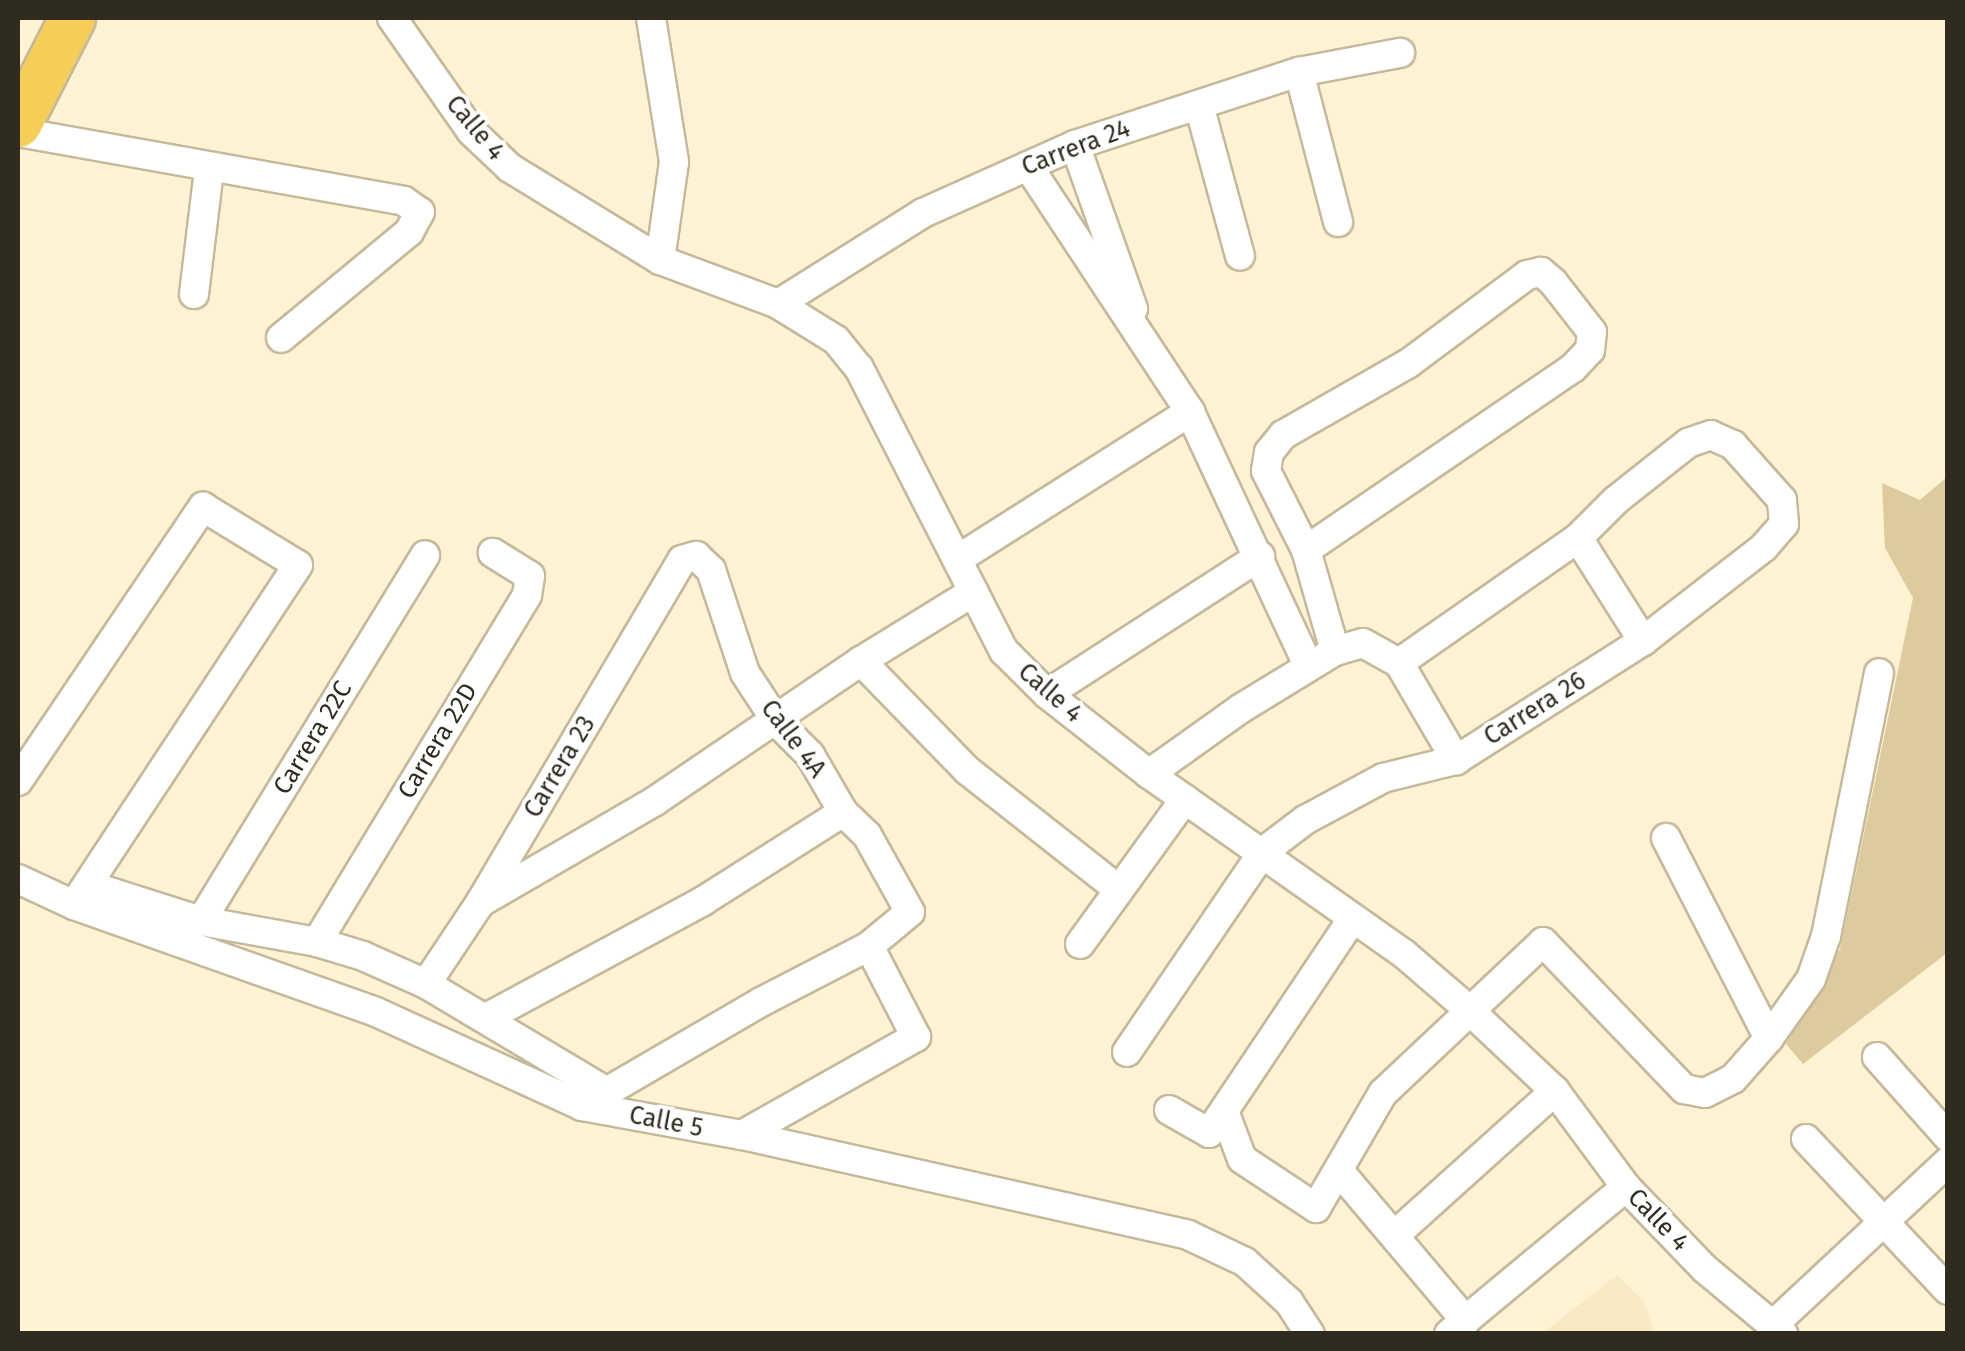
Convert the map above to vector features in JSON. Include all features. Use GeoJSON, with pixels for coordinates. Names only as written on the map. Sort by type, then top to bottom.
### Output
{"type":"FeatureCollection","features":[{"type":"Feature","properties":{"kind":"highway"},"geometry":{"type":"LineString","coordinates":[[18,58],[37,18]]}},
{"type":"Feature","properties":{"kind":"highway"},"geometry":{"type":"LineString","coordinates":[[18,124],[72,18]]}},
{"type":"Feature","properties":{"kind":"street","name":"Calle 4"},"geometry":{"type":"LineString","coordinates":[[392,18],[489,152],[660,260],[778,304],[836,340],[859,368],[1004,651],[1046,694],[1149,774],[1403,953],[1468,1008],[1556,1091],[1626,1187],[1705,1269],[1778,1329]]}},
{"type":"Feature","properties":{"kind":"street"},"geometry":{"type":"LineString","coordinates":[[651,18],[674,162],[660,260]]}},
{"type":"Feature","properties":{"kind":"street","name":"Carrera 24"},"geometry":{"type":"LineString","coordinates":[[778,304],[923,213],[1075,145],[1299,72],[1400,54]]}},
{"type":"Feature","properties":{"kind":"street"},"geometry":{"type":"LineString","coordinates":[[1299,72],[1338,222]]}},
{"type":"Feature","properties":{"kind":"street"},"geometry":{"type":"LineString","coordinates":[[1198,105],[1240,256]]}},
{"type":"Feature","properties":{"kind":"street"},"geometry":{"type":"LineString","coordinates":[[18,132],[209,170],[404,201],[420,212],[409,232],[282,338]]}},
{"type":"Feature","properties":{"kind":"street"},"geometry":{"type":"LineString","coordinates":[[1075,145],[1148,352]]}},
{"type":"Feature","properties":{"kind":"street"},"geometry":{"type":"LineString","coordinates":[[1028,166],[1190,412],[1308,665]]}},
{"type":"Feature","properties":{"kind":"street"},"geometry":{"type":"LineString","coordinates":[[194,294],[209,170]]}},
{"type":"Feature","properties":{"kind":"street"},"geometry":{"type":"LineString","coordinates":[[1306,550],[1573,368],[1590,350],[1592,332],[1541,272],[1527,275],[1409,363],[1283,435],[1268,452],[1266,471],[1306,550],[1335,651]]}},
{"type":"Feature","properties":{"kind":"street"},"geometry":{"type":"LineString","coordinates":[[958,559],[1190,412]]}},
{"type":"Feature","properties":{"kind":"street","name":"Carrera 26"},"geometry":{"type":"LineString","coordinates":[[1127,1052],[1262,852],[1305,820],[1383,778],[1456,760],[1643,641],[1764,547],[1784,524],[1782,500],[1734,445],[1711,435],[1688,443],[1616,500],[1578,538]]}},
{"type":"Feature","properties":{"kind":"street"},"geometry":{"type":"LineString","coordinates":[[18,782],[203,506],[298,565],[81,895],[317,942],[426,984],[486,1018],[594,1099],[761,1002],[870,946],[916,1037],[742,1135]]}},
{"type":"Feature","properties":{"kind":"street"},"geometry":{"type":"LineString","coordinates":[[1399,663],[1578,538],[1643,641]]}},
{"type":"Feature","properties":{"kind":"street","name":"Carrera 22D"},"geometry":{"type":"LineString","coordinates":[[317,942],[527,595],[530,576],[492,553]]}},
{"type":"Feature","properties":{"kind":"street","name":"Carrera 22C"},"geometry":{"type":"LineString","coordinates":[[201,921],[425,555]]}},
{"type":"Feature","properties":{"kind":"street","name":"Calle 4A"},"geometry":{"type":"LineString","coordinates":[[696,556],[712,570],[745,673],[776,722],[810,756],[843,812],[866,835],[910,912],[870,946]]}},
{"type":"Feature","properties":{"kind":"street","name":"Carrera 23"},"geometry":{"type":"LineString","coordinates":[[426,984],[480,903],[682,560],[696,556]]}},
{"type":"Feature","properties":{"kind":"street"},"geometry":{"type":"LineString","coordinates":[[1046,694],[1260,556]]}},
{"type":"Feature","properties":{"kind":"street"},"geometry":{"type":"LineString","coordinates":[[480,903],[654,801],[861,661],[973,592]]}},
{"type":"Feature","properties":{"kind":"street"},"geometry":{"type":"LineString","coordinates":[[1149,774],[1308,665],[1362,643],[1399,663],[1456,760]]}},
{"type":"Feature","properties":{"kind":"street"},"geometry":{"type":"LineString","coordinates":[[861,661],[968,772],[1118,890]]}},
{"type":"Feature","properties":{"kind":"street"},"geometry":{"type":"LineString","coordinates":[[1169,1110],[1216,1122],[1242,1159],[1316,1208],[1383,1092],[1468,1008],[1543,942],[1684,1088],[1705,1093],[1733,1079],[1769,1038],[1811,978],[1826,936],[1879,673]]}},
{"type":"Feature","properties":{"kind":"street"},"geometry":{"type":"LineString","coordinates":[[1080,944],[1186,799]]}},
{"type":"Feature","properties":{"kind":"street"},"geometry":{"type":"LineString","coordinates":[[486,1018],[703,901],[843,812]]}},
{"type":"Feature","properties":{"kind":"street"},"geometry":{"type":"LineString","coordinates":[[1666,838],[1769,1038]]}},
{"type":"Feature","properties":{"kind":"street","name":"Calle 5"},"geometry":{"type":"LineString","coordinates":[[18,879],[81,895],[594,1099],[1188,1235],[1245,1262],[1289,1302],[1310,1334]]}},
{"type":"Feature","properties":{"kind":"street"},"geometry":{"type":"LineString","coordinates":[[1216,1122],[1352,919]]}},
{"type":"Feature","properties":{"kind":"street"},"geometry":{"type":"LineString","coordinates":[[1877,1057],[1948,1137]]}},
{"type":"Feature","properties":{"kind":"street"},"geometry":{"type":"LineString","coordinates":[[1396,1234],[1556,1091]]}},
{"type":"Feature","properties":{"kind":"street"},"geometry":{"type":"LineString","coordinates":[[1806,1139],[1948,1290]]}},
{"type":"Feature","properties":{"kind":"street"},"geometry":{"type":"LineString","coordinates":[[1778,1329],[1948,1162]]}},
{"type":"Feature","properties":{"kind":"street"},"geometry":{"type":"LineString","coordinates":[[1340,1172],[1396,1234],[1458,1327],[1626,1187]]}},
{"type":"Feature","properties":{"kind":"shaded area"},"geometry":{"type":"Polygon","coordinates":[[[1947,477],[1947,953],[1803,1064],[1786,1044],[1840,949],[1913,598],[1885,548],[1882,483],[1920,500],[1947,477]]]}},
{"type":"Feature","properties":{"kind":"shaded area"},"geometry":{"type":"Polygon","coordinates":[[[1617,1275],[1644,1302],[1654,1333],[1543,1333],[1617,1275]]]}}]}
